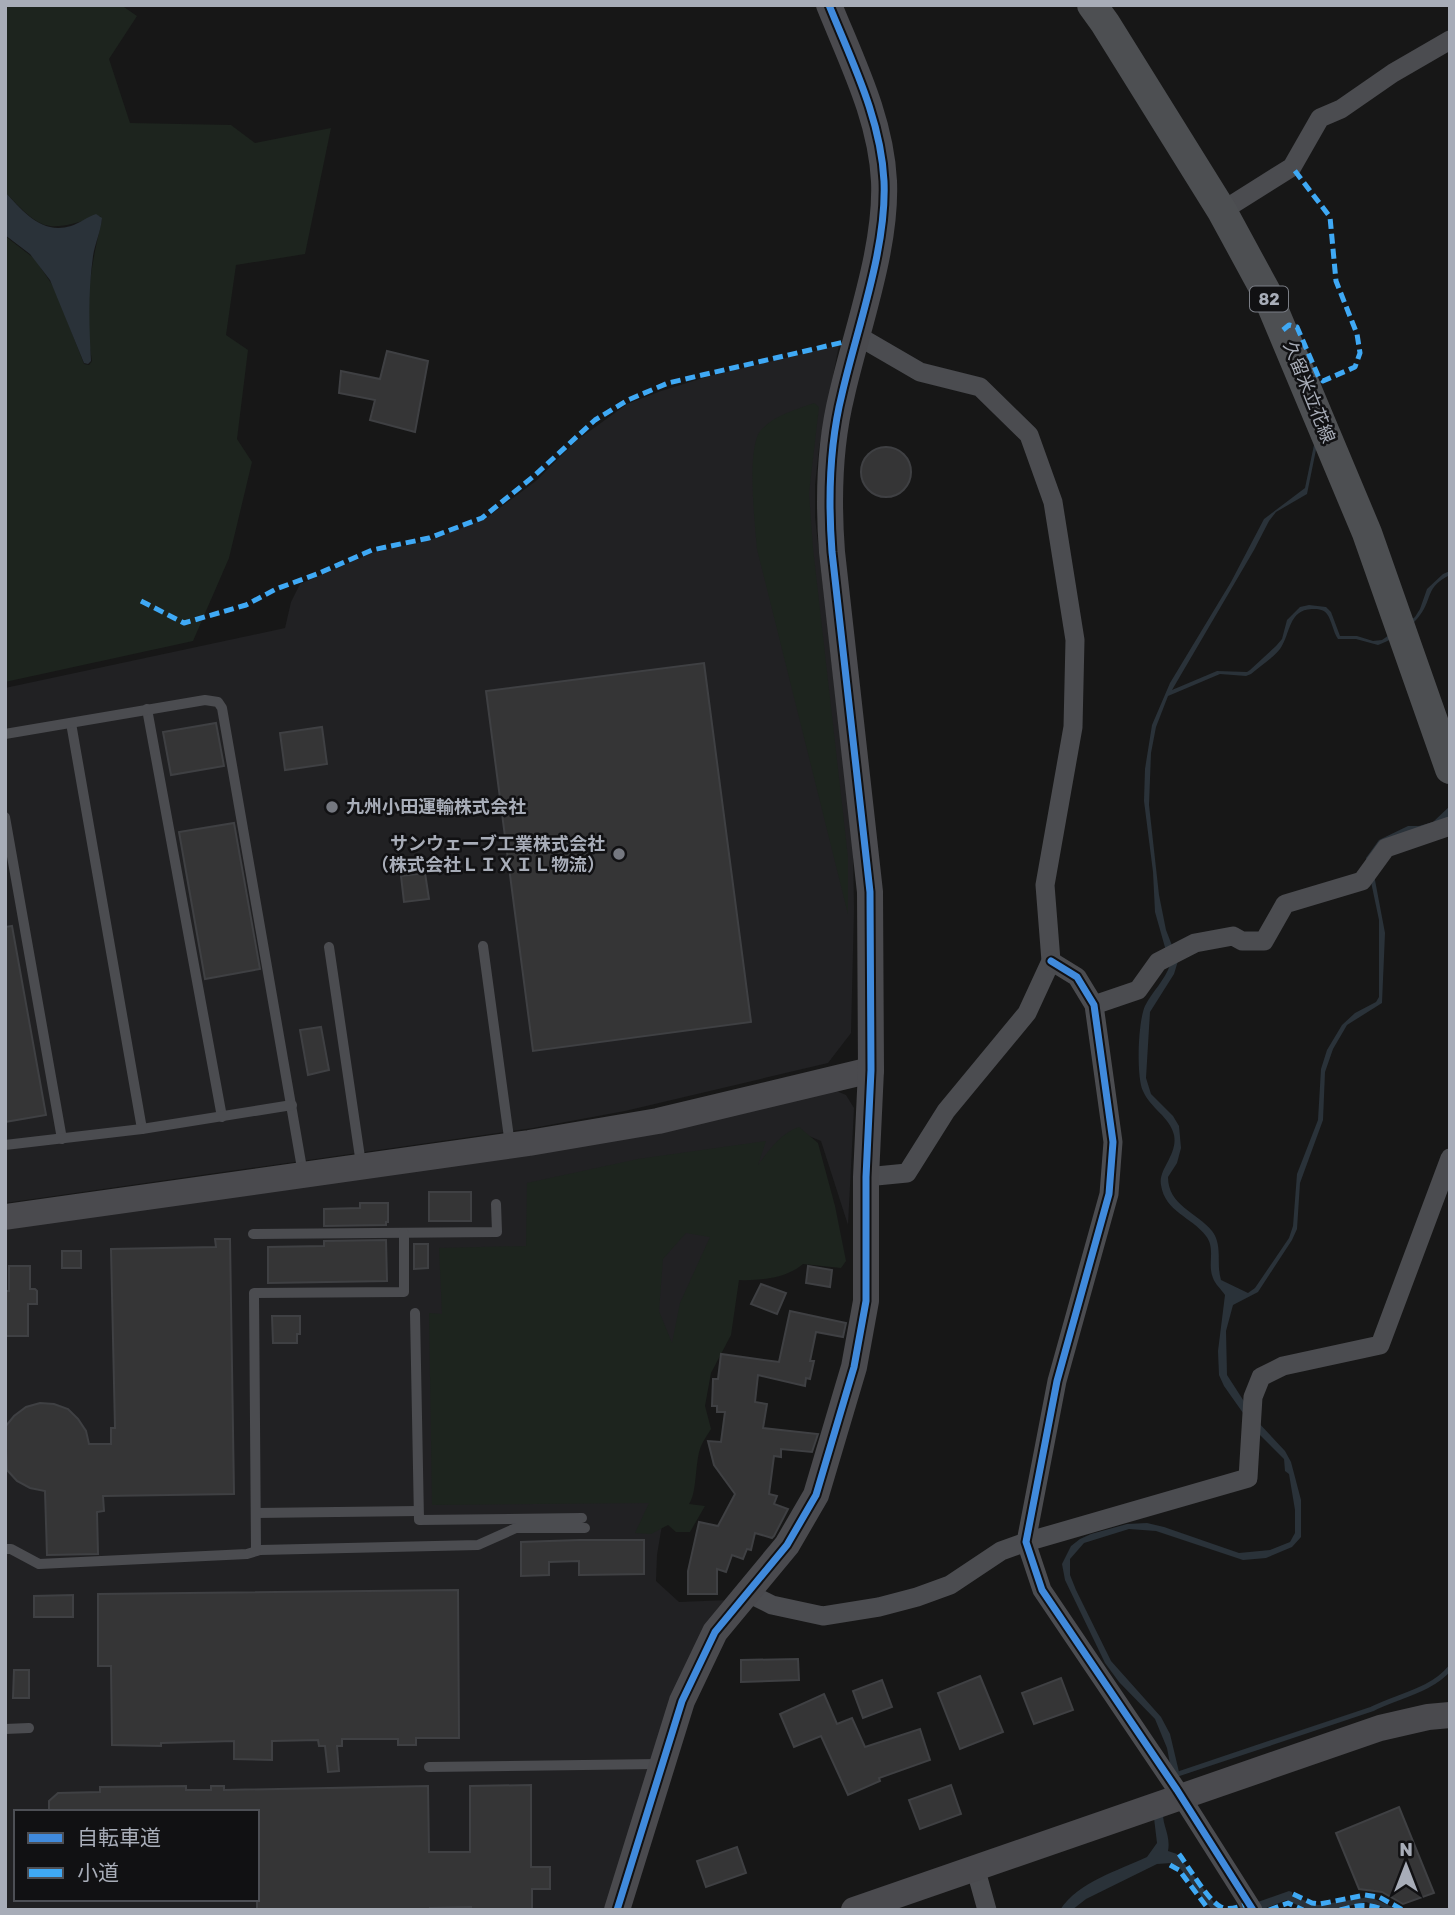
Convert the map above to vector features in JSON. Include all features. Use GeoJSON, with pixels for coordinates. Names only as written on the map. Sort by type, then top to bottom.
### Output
{"type":"FeatureCollection","features":[{"type":"Feature","properties":{"kind":"main road","name":"久留米立花線"},"geometry":{"type":"LineString","coordinates":[[1092,5],[1222,211],[1266,292],[1367,533],[1450,769]]}},
{"type":"Feature","properties":{"kind":"street"},"geometry":{"type":"LineString","coordinates":[[617,1910],[682,1701],[715,1632],[787,1545],[816,1494],[854,1367],[866,1301],[866,1177],[871,1070],[870,892],[829,505],[832,453],[841,395],[858,336],[884,216],[884,180],[881,147],[872,112],[829,5]]}},
{"type":"Feature","properties":{"kind":"street"},"geometry":{"type":"LineString","coordinates":[[1222,211],[1292,167],[1320,118],[1342,108],[1393,73],[1450,40]]}},
{"type":"Feature","properties":{"kind":"street"},"geometry":{"type":"LineString","coordinates":[[858,336],[920,372],[980,387],[1029,435],[1053,502],[1075,640],[1073,727],[1045,885],[1051,961],[1027,1013],[946,1111],[906,1173],[866,1177]]}},
{"type":"Feature","properties":{"kind":"street"},"geometry":{"type":"LineString","coordinates":[[1094,1005],[1138,990],[1158,962],[1195,943],[1233,936],[1241,941],[1264,941],[1285,904],[1363,879],[1386,848],[1450,826]]}},
{"type":"Feature","properties":{"kind":"street"},"geometry":{"type":"LineString","coordinates":[[1051,961],[1077,977],[1094,1005],[1113,1142],[1109,1194],[1057,1381],[1026,1542],[1042,1590],[1164,1771],[1170,1798],[1253,1910]]}},
{"type":"Feature","properties":{"kind":"street"},"geometry":{"type":"LineString","coordinates":[[5,1217],[510,1146],[658,1121],[871,1070]]}},
{"type":"Feature","properties":{"kind":"street"},"geometry":{"type":"LineString","coordinates":[[748,1593],[772,1605],[823,1616],[879,1607],[950,1585],[1001,1550],[1248,1478],[1253,1404],[1261,1377],[1283,1366],[1380,1345],[1450,1158]]}},
{"type":"Feature","properties":{"kind":"street"},"geometry":{"type":"LineString","coordinates":[[854,1910],[1170,1798],[1380,1728],[1450,1715]]}},
{"type":"Feature","properties":{"kind":"street"},"geometry":{"type":"LineString","coordinates":[[975,1867],[987,1910]]}},
{"type":"Feature","properties":{"kind":"lane"},"geometry":{"type":"LineString","coordinates":[[5,734],[205,700],[218,702],[222,708],[303,1174]]}},
{"type":"Feature","properties":{"kind":"lane"},"geometry":{"type":"LineString","coordinates":[[147,709],[222,1117]]}},
{"type":"Feature","properties":{"kind":"lane"},"geometry":{"type":"LineString","coordinates":[[71,723],[142,1129]]}},
{"type":"Feature","properties":{"kind":"lane"},"geometry":{"type":"LineString","coordinates":[[5,817],[62,1139]]}},
{"type":"Feature","properties":{"kind":"lane"},"geometry":{"type":"LineString","coordinates":[[483,946],[510,1146]]}},
{"type":"Feature","properties":{"kind":"lane"},"geometry":{"type":"LineString","coordinates":[[330,947],[361,1167]]}},
{"type":"Feature","properties":{"kind":"lane"},"geometry":{"type":"LineString","coordinates":[[5,1145],[142,1129],[292,1105]]}},
{"type":"Feature","properties":{"kind":"lane"},"geometry":{"type":"LineString","coordinates":[[253,1234],[497,1232],[496,1204]]}},
{"type":"Feature","properties":{"kind":"lane"},"geometry":{"type":"LineString","coordinates":[[256,1551],[254,1293],[404,1292],[404,1233]]}},
{"type":"Feature","properties":{"kind":"lane"},"geometry":{"type":"LineString","coordinates":[[5,1549],[11,1549],[38,1564],[247,1554],[256,1551],[478,1545],[516,1528],[584,1523],[419,1520],[415,1313]]}},
{"type":"Feature","properties":{"kind":"lane"},"geometry":{"type":"LineString","coordinates":[[256,1513],[418,1511]]}},
{"type":"Feature","properties":{"kind":"lane"},"geometry":{"type":"LineString","coordinates":[[5,1729],[29,1728]]}},
{"type":"Feature","properties":{"kind":"lane"},"geometry":{"type":"LineString","coordinates":[[429,1767],[662,1764]]}},
{"type":"Feature","properties":{"kind":"shaded area"},"geometry":{"type":"Polygon","coordinates":[[[121,5],[137,16],[109,59],[130,123],[231,125],[255,143],[331,128],[305,254],[236,265],[226,335],[248,350],[237,439],[252,462],[229,558],[193,641],[5,682],[5,236],[35,259],[55,289],[84,364],[89,365],[92,361],[88,325],[89,290],[102,220],[100,216],[68,225],[47,225],[29,215],[5,192],[5,6],[121,5]]]}},
{"type":"Feature","properties":{"kind":"shaded area"},"geometry":{"type":"Polygon","coordinates":[[[5,192],[33,219],[51,227],[71,226],[96,214],[102,218],[91,269],[91,361],[88,364],[84,363],[50,280],[30,254],[5,235],[5,192]]]}},
{"type":"Feature","properties":{"kind":"shaded area"},"geometry":{"type":"Polygon","coordinates":[[[839,345],[819,448],[815,517],[853,850],[854,909],[851,1033],[828,1063],[625,1111],[533,1128],[5,1203],[5,688],[285,628],[291,602],[300,584],[372,553],[430,540],[485,519],[537,480],[576,441],[627,404],[706,377],[839,345]]]}},
{"type":"Feature","properties":{"kind":"shaded area"},"geometry":{"type":"Polygon","coordinates":[[[814,403],[819,407],[809,493],[848,857],[848,914],[757,549],[753,505],[754,452],[761,430],[779,417],[814,403]]]}},
{"type":"Feature","properties":{"kind":"shaded area"},"geometry":{"type":"Polygon","coordinates":[[[1315,440],[1318,440],[1307,494],[1276,512],[1269,521],[1172,690],[1217,671],[1247,672],[1282,639],[1287,620],[1300,607],[1326,607],[1331,612],[1340,636],[1382,640],[1415,617],[1427,589],[1443,574],[1450,571],[1450,575],[1433,588],[1424,609],[1412,624],[1378,645],[1356,639],[1338,639],[1329,617],[1322,610],[1304,610],[1298,613],[1291,623],[1284,643],[1270,659],[1246,676],[1220,674],[1168,696],[1156,727],[1151,753],[1149,805],[1159,895],[1166,930],[1178,961],[1174,974],[1150,1012],[1146,1078],[1151,1094],[1179,1126],[1181,1148],[1177,1163],[1168,1177],[1169,1187],[1178,1202],[1206,1224],[1215,1236],[1221,1280],[1248,1293],[1255,1288],[1289,1238],[1293,1226],[1297,1174],[1318,1120],[1321,1069],[1327,1050],[1342,1025],[1355,1013],[1376,1002],[1379,997],[1379,920],[1366,858],[1379,840],[1408,826],[1433,822],[1450,806],[1450,820],[1371,859],[1385,933],[1382,1003],[1347,1025],[1333,1049],[1325,1072],[1323,1120],[1300,1183],[1297,1229],[1258,1292],[1233,1305],[1226,1331],[1227,1375],[1256,1420],[1285,1451],[1291,1462],[1301,1500],[1301,1537],[1292,1547],[1266,1558],[1243,1560],[1156,1531],[1129,1529],[1084,1543],[1070,1559],[1070,1575],[1076,1590],[1111,1661],[1161,1717],[1170,1734],[1179,1772],[1163,1811],[1168,1851],[1177,1854],[1215,1904],[1225,1910],[1212,1910],[1179,1867],[1171,1863],[1157,1864],[1086,1899],[1072,1910],[1060,1910],[1088,1884],[1147,1857],[1157,1843],[1154,1818],[1172,1774],[1167,1748],[1155,1719],[1119,1682],[1105,1663],[1065,1580],[1062,1564],[1071,1546],[1091,1534],[1127,1524],[1147,1523],[1164,1527],[1239,1553],[1270,1550],[1290,1542],[1295,1533],[1295,1510],[1284,1459],[1255,1430],[1219,1375],[1218,1351],[1225,1295],[1213,1278],[1210,1246],[1206,1236],[1173,1208],[1164,1194],[1161,1185],[1162,1173],[1173,1149],[1174,1135],[1143,1091],[1139,1074],[1139,1049],[1145,1006],[1170,965],[1155,912],[1144,801],[1145,769],[1152,725],[1170,683],[1231,582],[1264,519],[1305,488],[1315,440]]]}},
{"type":"Feature","properties":{"kind":"shaded area"},"geometry":{"type":"Polygon","coordinates":[[[832,1089],[846,1095],[854,1108],[848,1225],[821,1141],[804,1134],[777,1159],[664,1513],[656,1581],[679,1602],[728,1600],[605,1910],[5,1910],[5,1226],[832,1089]]]}},
{"type":"Feature","properties":{"kind":"shaded area"},"geometry":{"type":"Polygon","coordinates":[[[799,1127],[818,1143],[846,1261],[841,1268],[803,1264],[789,1273],[773,1278],[739,1280],[731,1335],[711,1373],[705,1406],[711,1429],[700,1449],[689,1504],[705,1506],[690,1532],[676,1532],[668,1525],[651,1534],[635,1533],[649,1503],[432,1505],[429,1313],[442,1314],[439,1248],[526,1246],[527,1183],[638,1159],[766,1141],[758,1165],[776,1143],[799,1127]],[[686,1233],[663,1259],[659,1311],[672,1343],[680,1303],[710,1237],[686,1233]]]}},
{"type":"Feature","properties":{"kind":"shaded area"},"geometry":{"type":"Polygon","coordinates":[[[1289,1891],[1292,1896],[1318,1905],[1370,1897],[1399,1910],[1389,1910],[1366,1902],[1332,1910],[1307,1910],[1287,1900],[1261,1910],[1235,1910],[1289,1891]]]}},
{"type":"Feature","properties":{"kind":"building"},"geometry":{"type":"Polygon","coordinates":[[[387,351],[428,361],[415,432],[370,420],[375,400],[339,393],[341,371],[380,379],[387,351]]]}},
{"type":"Feature","properties":{"kind":"building"},"geometry":{"type":"Polygon","coordinates":[[[886,447],[904,454],[911,472],[904,490],[886,497],[868,490],[861,472],[868,454],[886,447]]]}},
{"type":"Feature","properties":{"kind":"building"},"geometry":{"type":"Polygon","coordinates":[[[704,663],[751,1022],[533,1051],[486,691],[704,663]]]}},
{"type":"Feature","properties":{"kind":"building"},"geometry":{"type":"Polygon","coordinates":[[[216,723],[224,766],[171,775],[163,732],[216,723]]]}},
{"type":"Feature","properties":{"kind":"building"},"geometry":{"type":"Polygon","coordinates":[[[322,727],[327,764],[285,770],[280,733],[322,727]]]}},
{"type":"Feature","properties":{"kind":"building"},"geometry":{"type":"Polygon","coordinates":[[[234,823],[260,969],[205,979],[179,832],[234,823]]]}},
{"type":"Feature","properties":{"kind":"building"},"geometry":{"type":"Polygon","coordinates":[[[425,873],[429,899],[404,902],[401,876],[425,873]]]}},
{"type":"Feature","properties":{"kind":"building"},"geometry":{"type":"Polygon","coordinates":[[[12,926],[46,1115],[5,1122],[5,927],[12,926]]]}},
{"type":"Feature","properties":{"kind":"building"},"geometry":{"type":"Polygon","coordinates":[[[321,1027],[329,1070],[308,1075],[300,1030],[321,1027]]]}},
{"type":"Feature","properties":{"kind":"building"},"geometry":{"type":"Polygon","coordinates":[[[429,1192],[471,1192],[471,1221],[429,1221],[429,1192]]]}},
{"type":"Feature","properties":{"kind":"building"},"geometry":{"type":"Polygon","coordinates":[[[360,1203],[388,1203],[386,1225],[324,1226],[324,1209],[360,1208],[360,1203]]]}},
{"type":"Feature","properties":{"kind":"building"},"geometry":{"type":"Polygon","coordinates":[[[215,1239],[230,1239],[234,1494],[103,1496],[104,1511],[97,1512],[98,1554],[47,1555],[45,1491],[30,1488],[17,1481],[7,1470],[5,1427],[26,1407],[40,1403],[54,1404],[68,1409],[78,1419],[86,1431],[89,1444],[111,1444],[111,1428],[115,1428],[111,1249],[216,1247],[215,1239]]]}},
{"type":"Feature","properties":{"kind":"building"},"geometry":{"type":"Polygon","coordinates":[[[386,1240],[387,1281],[268,1283],[268,1247],[324,1246],[324,1241],[386,1240]]]}},
{"type":"Feature","properties":{"kind":"building"},"geometry":{"type":"Polygon","coordinates":[[[414,1244],[428,1244],[428,1268],[414,1269],[414,1244]]]}},
{"type":"Feature","properties":{"kind":"building"},"geometry":{"type":"Polygon","coordinates":[[[62,1251],[81,1251],[81,1268],[62,1268],[62,1251]]]}},
{"type":"Feature","properties":{"kind":"building"},"geometry":{"type":"Polygon","coordinates":[[[9,1266],[30,1266],[30,1289],[37,1291],[37,1304],[28,1304],[28,1336],[5,1336],[5,1291],[9,1291],[9,1266]]]}},
{"type":"Feature","properties":{"kind":"building"},"geometry":{"type":"Polygon","coordinates":[[[808,1266],[832,1270],[830,1287],[806,1283],[808,1266]]]}},
{"type":"Feature","properties":{"kind":"building"},"geometry":{"type":"Polygon","coordinates":[[[761,1284],[786,1293],[777,1314],[751,1304],[761,1284]]]}},
{"type":"Feature","properties":{"kind":"building"},"geometry":{"type":"Polygon","coordinates":[[[790,1311],[846,1323],[843,1337],[816,1332],[810,1361],[814,1361],[810,1379],[806,1378],[805,1386],[758,1375],[755,1402],[767,1404],[763,1428],[818,1434],[812,1452],[781,1449],[781,1457],[774,1456],[769,1494],[777,1496],[774,1504],[788,1509],[774,1536],[772,1538],[755,1533],[751,1550],[747,1549],[743,1559],[732,1555],[726,1572],[717,1569],[717,1594],[688,1594],[688,1571],[699,1522],[718,1526],[735,1494],[714,1465],[708,1441],[721,1442],[725,1412],[717,1412],[717,1406],[712,1406],[713,1379],[718,1379],[721,1354],[779,1362],[790,1311]]]}},
{"type":"Feature","properties":{"kind":"building"},"geometry":{"type":"Polygon","coordinates":[[[272,1316],[300,1316],[297,1343],[273,1343],[272,1316]]]}},
{"type":"Feature","properties":{"kind":"building"},"geometry":{"type":"Polygon","coordinates":[[[644,1540],[644,1574],[579,1575],[579,1561],[549,1562],[549,1575],[521,1576],[521,1542],[644,1540]]]}},
{"type":"Feature","properties":{"kind":"building"},"geometry":{"type":"Polygon","coordinates":[[[458,1590],[459,1738],[416,1738],[416,1745],[398,1745],[398,1739],[342,1739],[342,1746],[337,1746],[339,1771],[328,1772],[325,1746],[319,1746],[318,1740],[272,1741],[272,1760],[234,1759],[234,1741],[161,1743],[161,1746],[112,1745],[111,1666],[98,1666],[98,1594],[458,1590]]]}},
{"type":"Feature","properties":{"kind":"building"},"geometry":{"type":"Polygon","coordinates":[[[73,1595],[73,1617],[34,1617],[34,1596],[73,1595]]]}},
{"type":"Feature","properties":{"kind":"building"},"geometry":{"type":"Polygon","coordinates":[[[798,1659],[799,1680],[741,1682],[741,1660],[798,1659]]]}},
{"type":"Feature","properties":{"kind":"building"},"geometry":{"type":"Polygon","coordinates":[[[14,1670],[29,1670],[29,1698],[13,1698],[14,1670]]]}},
{"type":"Feature","properties":{"kind":"building"},"geometry":{"type":"Polygon","coordinates":[[[980,1676],[1003,1732],[960,1749],[938,1693],[980,1676]]]}},
{"type":"Feature","properties":{"kind":"building"},"geometry":{"type":"Polygon","coordinates":[[[1061,1678],[1073,1710],[1034,1724],[1022,1693],[1061,1678]]]}},
{"type":"Feature","properties":{"kind":"building"},"geometry":{"type":"Polygon","coordinates":[[[882,1680],[892,1707],[863,1718],[853,1691],[882,1680]]]}},
{"type":"Feature","properties":{"kind":"building"},"geometry":{"type":"Polygon","coordinates":[[[824,1694],[837,1724],[852,1718],[865,1747],[920,1729],[930,1760],[879,1778],[880,1781],[848,1795],[821,1736],[794,1747],[780,1714],[824,1694]]]}},
{"type":"Feature","properties":{"kind":"building"},"geometry":{"type":"Polygon","coordinates":[[[531,1785],[531,1867],[550,1867],[550,1889],[532,1889],[532,1910],[471,1910],[471,1907],[430,1910],[257,1910],[259,1810],[49,1810],[49,1801],[58,1793],[100,1792],[100,1787],[186,1786],[186,1790],[211,1790],[211,1786],[224,1786],[224,1790],[428,1786],[429,1852],[470,1852],[470,1786],[531,1785]]]}},
{"type":"Feature","properties":{"kind":"building"},"geometry":{"type":"Polygon","coordinates":[[[951,1785],[961,1814],[920,1829],[909,1800],[951,1785]]]}},
{"type":"Feature","properties":{"kind":"building"},"geometry":{"type":"Polygon","coordinates":[[[1399,1807],[1434,1893],[1403,1904],[1382,1892],[1359,1889],[1336,1833],[1399,1807]]]}},
{"type":"Feature","properties":{"kind":"building"},"geometry":{"type":"Polygon","coordinates":[[[737,1847],[746,1873],[706,1887],[697,1861],[737,1847]]]}},
{"type":"Feature","properties":{"kind":"waterway"},"geometry":{"type":"LineString","coordinates":[[1175,1775],[1372,1709],[1424,1688],[1450,1668]]}},
{"type":"Feature","properties":{"kind":"marked path"},"geometry":{"type":"LineString","coordinates":[[1283,330],[1289,325],[1297,327],[1319,378],[1323,381],[1355,367],[1360,353],[1357,334],[1336,281],[1330,217],[1292,167]]}},
{"type":"Feature","properties":{"kind":"marked path"},"geometry":{"type":"LineString","coordinates":[[141,601],[184,623],[246,605],[276,589],[372,550],[429,538],[482,518],[534,476],[595,420],[628,400],[668,383],[844,342]]}},
{"type":"Feature","properties":{"kind":"marked path"},"geometry":{"type":"LineString","coordinates":[[1179,1854],[1216,1904],[1235,1908],[1249,1903]]}},
{"type":"Feature","properties":{"kind":"marked path"},"geometry":{"type":"LineString","coordinates":[[1170,1865],[1179,1870],[1209,1910]]}},
{"type":"Feature","properties":{"kind":"marked path"},"geometry":{"type":"LineString","coordinates":[[1293,1894],[1320,1904],[1365,1895],[1379,1897],[1403,1910]]}},
{"type":"Feature","properties":{"kind":"marked path"},"geometry":{"type":"LineString","coordinates":[[1269,1910],[1288,1903],[1303,1910]]}},
{"type":"Feature","properties":{"kind":"marked path"},"geometry":{"type":"LineString","coordinates":[[1340,1910],[1362,1906],[1384,1910]]}},
{"type":"Feature","properties":{"kind":"cycle path"},"geometry":{"type":"LineString","coordinates":[[617,1910],[682,1701],[715,1632],[787,1545],[816,1495],[854,1367],[866,1301],[866,1177],[871,1070],[870,892],[832,552],[830,492],[838,414],[881,233],[884,181],[882,158],[871,113],[829,5]]}},
{"type":"Feature","properties":{"kind":"cycle path"},"geometry":{"type":"LineString","coordinates":[[1051,961],[1077,977],[1094,1005],[1113,1142],[1109,1194],[1057,1381],[1026,1542],[1042,1590],[1177,1790],[1253,1910]]}},
{"type":"Feature","properties":{"kind":"place","name":"九州小田運輸株式会社"},"geometry":{"type":"Point","coordinates":[332,807]}},
{"type":"Feature","properties":{"kind":"place","name":"サンウェーブ工業株式会社 （株式会社ＬＩＸＩＬ物流）"},"geometry":{"type":"Point","coordinates":[619,854]}}]}
